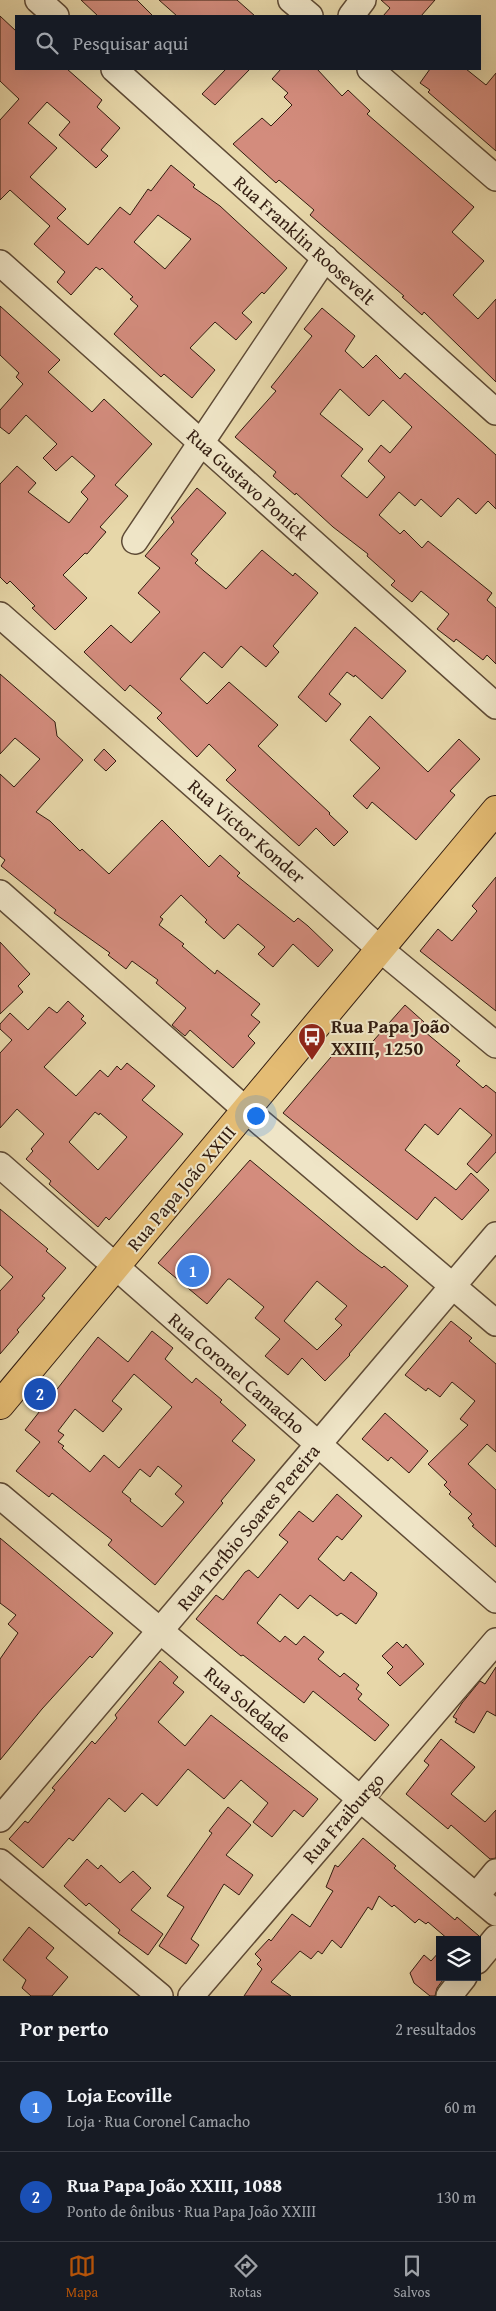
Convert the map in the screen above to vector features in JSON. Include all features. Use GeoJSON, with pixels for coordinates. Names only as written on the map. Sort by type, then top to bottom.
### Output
{"type":"FeatureCollection","features":[{"type":"Feature","properties":{"kind":"main road","name":"Rua Papa João XXIII"},"geometry":{"type":"LineString","coordinates":[[0,1405],[496,810]]}},
{"type":"Feature","properties":{"kind":"street"},"geometry":{"type":"LineString","coordinates":[[38,0],[55,15]]}},
{"type":"Feature","properties":{"kind":"street"},"geometry":{"type":"LineString","coordinates":[[291,0],[309,15]]}},
{"type":"Feature","properties":{"kind":"street"},"geometry":{"type":"LineString","coordinates":[[352,15],[363,0]]}},
{"type":"Feature","properties":{"kind":"street","name":"Rua Franklin Roosevelt"},"geometry":{"type":"LineString","coordinates":[[115,70],[496,412]]}},
{"type":"Feature","properties":{"kind":"street"},"geometry":{"type":"LineString","coordinates":[[371,70],[496,178]]}},
{"type":"Feature","properties":{"kind":"street"},"geometry":{"type":"LineString","coordinates":[[135,541],[325,258]]}},
{"type":"Feature","properties":{"kind":"street","name":"Rua Gustavo Ponick"},"geometry":{"type":"LineString","coordinates":[[0,263],[496,706]]}},
{"type":"Feature","properties":{"kind":"street","name":"Rua Victor Konder"},"geometry":{"type":"LineString","coordinates":[[0,615],[380,949],[496,1045]]}},
{"type":"Feature","properties":{"kind":"street"},"geometry":{"type":"LineString","coordinates":[[0,893],[246,1110],[496,1323]]}},
{"type":"Feature","properties":{"kind":"street","name":"Rua Coronel Camacho"},"geometry":{"type":"LineString","coordinates":[[0,1165],[496,1600]]}},
{"type":"Feature","properties":{"kind":"street","name":"Rua Toríbio Soares Pereira"},"geometry":{"type":"LineString","coordinates":[[0,1819],[496,1235]]}},
{"type":"Feature","properties":{"kind":"street","name":"Rua Soledade"},"geometry":{"type":"LineString","coordinates":[[0,1496],[496,1913]]}},
{"type":"Feature","properties":{"kind":"street","name":"Rua Fraiburgo"},"geometry":{"type":"LineString","coordinates":[[190,1996],[496,1641]]}},
{"type":"Feature","properties":{"kind":"street"},"geometry":{"type":"LineString","coordinates":[[0,1862],[160,1996]]}},
{"type":"Feature","properties":{"kind":"street"},"geometry":{"type":"LineString","coordinates":[[476,1896],[496,1872]]}},
{"type":"Feature","properties":{"kind":"street"},"geometry":{"type":"LineString","coordinates":[[481,1956],[496,1938]]}},
{"type":"Feature","properties":{"kind":"street"},"geometry":{"type":"LineString","coordinates":[[449,1996],[461,1981]]}},
{"type":"Feature","properties":{"kind":"building"},"geometry":{"type":"Polygon","coordinates":[[[81,0],[137,0],[152,15],[97,15],[81,0]]]}},
{"type":"Feature","properties":{"kind":"building"},"geometry":{"type":"Polygon","coordinates":[[[159,0],[237,0],[254,15],[176,15],[159,0]]]}},
{"type":"Feature","properties":{"kind":"building"},"geometry":{"type":"Polygon","coordinates":[[[381,0],[435,0],[422,15],[384,15],[390,8],[381,0]]]}},
{"type":"Feature","properties":{"kind":"building"},"geometry":{"type":"Polygon","coordinates":[[[0,16],[15,30],[15,70],[68,70],[102,100],[97,107],[120,128],[101,150],[108,156],[96,168],[59,135],[70,122],[47,102],[28,123],[57,148],[30,177],[66,209],[57,218],[88,245],[120,207],[130,215],[148,189],[151,191],[171,165],[195,185],[193,187],[220,206],[287,268],[264,294],[262,292],[242,313],[252,322],[236,340],[215,322],[190,348],[215,370],[192,398],[164,374],[161,377],[114,334],[138,306],[130,299],[133,297],[102,268],[100,270],[96,267],[71,295],[57,282],[65,272],[34,244],[50,226],[10,190],[0,200],[0,120],[19,99],[0,81],[0,16]],[[158,215],[134,242],[165,269],[191,239],[158,215]]]}},
{"type":"Feature","properties":{"kind":"building"},"geometry":{"type":"Polygon","coordinates":[[[225,70],[249,70],[215,105],[202,94],[225,70]]]}},
{"type":"Feature","properties":{"kind":"building"},"geometry":{"type":"Polygon","coordinates":[[[280,70],[318,70],[342,96],[348,90],[370,111],[367,114],[474,207],[452,232],[484,261],[453,295],[478,319],[496,299],[496,382],[424,312],[422,315],[402,297],[404,296],[310,215],[314,210],[279,180],[276,183],[233,144],[262,118],[271,126],[292,105],[284,97],[288,93],[272,79],[280,70]]]}},
{"type":"Feature","properties":{"kind":"building"},"geometry":{"type":"Polygon","coordinates":[[[429,70],[467,70],[486,85],[496,73],[496,151],[428,92],[430,90],[420,83],[429,70]]]}},
{"type":"Feature","properties":{"kind":"building"},"geometry":{"type":"Polygon","coordinates":[[[0,306],[60,360],[48,372],[92,412],[104,399],[152,444],[115,485],[128,496],[100,527],[106,532],[87,554],[85,553],[63,575],[87,598],[55,630],[32,608],[35,606],[10,581],[7,584],[0,577],[0,484],[17,466],[36,483],[28,492],[69,523],[88,499],[81,492],[95,476],[72,456],[56,471],[43,458],[57,444],[26,415],[9,434],[0,427],[0,410],[23,384],[16,377],[19,373],[0,355],[0,306]]]}},
{"type":"Feature","properties":{"kind":"building"},"geometry":{"type":"Polygon","coordinates":[[[322,308],[355,336],[345,351],[363,368],[376,355],[400,379],[405,373],[496,455],[496,509],[488,501],[476,514],[458,498],[441,517],[421,499],[415,506],[399,492],[379,515],[400,534],[404,530],[422,548],[428,541],[492,593],[487,600],[496,608],[496,664],[487,655],[483,660],[456,639],[454,642],[437,629],[449,614],[421,591],[412,602],[391,585],[395,581],[367,556],[368,554],[273,476],[276,472],[235,437],[276,391],[271,387],[312,336],[304,329],[322,308]],[[340,389],[320,414],[363,449],[341,476],[367,498],[385,477],[368,461],[381,445],[390,453],[412,427],[383,400],[369,416],[340,389]]]}},
{"type":"Feature","properties":{"kind":"building"},"geometry":{"type":"Polygon","coordinates":[[[197,488],[226,513],[191,554],[198,560],[195,563],[204,571],[226,589],[262,550],[293,576],[295,573],[318,593],[273,646],[279,652],[266,667],[241,646],[222,668],[204,652],[180,679],[207,704],[229,682],[278,725],[258,746],[348,832],[334,846],[316,828],[299,846],[226,780],[236,770],[209,744],[197,757],[157,718],[162,713],[130,685],[125,691],[84,652],[111,625],[131,643],[160,612],[138,593],[160,568],[145,556],[174,522],[171,518],[197,488]]]}},
{"type":"Feature","properties":{"kind":"building"},"geometry":{"type":"Polygon","coordinates":[[[355,627],[406,671],[382,699],[355,675],[354,677],[347,672],[329,694],[341,704],[326,722],[298,697],[355,627]]]}},
{"type":"Feature","properties":{"kind":"building"},"geometry":{"type":"Polygon","coordinates":[[[0,674],[55,722],[57,736],[83,760],[36,812],[50,821],[80,851],[82,849],[109,874],[162,820],[209,867],[220,855],[240,873],[237,876],[294,922],[298,918],[333,950],[318,967],[293,944],[273,967],[258,954],[265,947],[238,924],[224,939],[205,922],[207,920],[181,895],[160,917],[163,919],[159,925],[184,944],[182,946],[215,974],[217,970],[260,1004],[251,1015],[260,1022],[248,1036],[255,1043],[233,1068],[190,1030],[185,1036],[172,1025],[186,1008],[156,983],[158,980],[132,961],[126,969],[108,955],[110,953],[54,913],[56,910],[1,866],[5,860],[0,856],[0,774],[14,787],[40,759],[15,738],[0,754],[0,674]]]}},
{"type":"Feature","properties":{"kind":"building"},"geometry":{"type":"Polygon","coordinates":[[[370,716],[428,772],[459,739],[480,759],[450,791],[455,795],[416,840],[372,802],[367,809],[353,796],[380,768],[350,740],[370,716]]]}},
{"type":"Feature","properties":{"kind":"building"},"geometry":{"type":"Polygon","coordinates":[[[104,749],[116,761],[106,771],[94,760],[104,749]]]}},
{"type":"Feature","properties":{"kind":"building"},"geometry":{"type":"Polygon","coordinates":[[[496,877],[496,1011],[420,951],[438,929],[452,941],[477,911],[472,906],[496,877]]]}},
{"type":"Feature","properties":{"kind":"building"},"geometry":{"type":"Polygon","coordinates":[[[0,942],[30,974],[18,986],[23,992],[0,1014],[0,942]]]}},
{"type":"Feature","properties":{"kind":"building"},"geometry":{"type":"Polygon","coordinates":[[[68,1001],[84,1016],[81,1019],[86,1023],[44,1067],[76,1096],[100,1070],[108,1077],[117,1066],[121,1070],[127,1063],[155,1086],[142,1100],[183,1134],[109,1220],[106,1217],[98,1227],[49,1184],[51,1181],[26,1159],[33,1151],[31,1149],[44,1134],[17,1109],[0,1128],[0,1053],[12,1040],[0,1029],[0,1024],[10,1013],[28,1030],[49,1007],[57,1013],[68,1001]],[[95,1112],[69,1142],[98,1170],[127,1137],[100,1113],[99,1115],[95,1112]]]}},
{"type":"Feature","properties":{"kind":"building"},"geometry":{"type":"Polygon","coordinates":[[[405,1005],[424,1022],[419,1027],[460,1061],[456,1065],[483,1088],[486,1085],[496,1093],[496,1152],[477,1173],[467,1164],[492,1135],[460,1108],[438,1135],[425,1124],[405,1150],[456,1190],[471,1173],[489,1190],[462,1220],[435,1197],[417,1220],[283,1113],[343,1043],[359,1057],[405,1005]]]}},
{"type":"Feature","properties":{"kind":"building"},"geometry":{"type":"Polygon","coordinates":[[[250,1160],[358,1250],[382,1268],[384,1266],[408,1286],[350,1355],[325,1381],[302,1358],[288,1375],[265,1356],[280,1339],[255,1318],[264,1307],[230,1279],[207,1304],[158,1263],[250,1160]],[[317,1281],[284,1321],[317,1350],[342,1325],[335,1319],[347,1306],[317,1281]]]}},
{"type":"Feature","properties":{"kind":"building"},"geometry":{"type":"Polygon","coordinates":[[[0,1209],[48,1249],[46,1251],[66,1268],[42,1296],[45,1298],[17,1330],[19,1332],[0,1354],[0,1291],[13,1277],[0,1265],[0,1209]]]}},
{"type":"Feature","properties":{"kind":"building"},"geometry":{"type":"Polygon","coordinates":[[[451,1321],[472,1338],[469,1341],[496,1364],[496,1452],[487,1444],[468,1464],[496,1490],[496,1547],[472,1526],[474,1525],[468,1518],[472,1514],[449,1494],[451,1492],[444,1485],[447,1482],[428,1464],[468,1425],[460,1419],[475,1401],[452,1382],[440,1397],[428,1388],[426,1391],[405,1375],[451,1321]]]}},
{"type":"Feature","properties":{"kind":"building"},"geometry":{"type":"Polygon","coordinates":[[[152,1331],[173,1348],[165,1359],[192,1383],[196,1378],[222,1400],[220,1402],[246,1425],[232,1441],[255,1460],[221,1501],[223,1503],[155,1585],[108,1545],[112,1540],[52,1493],[49,1497],[16,1471],[40,1442],[25,1430],[98,1337],[128,1362],[152,1331]],[[134,1374],[112,1401],[122,1409],[103,1432],[75,1409],[58,1431],[64,1435],[58,1442],[64,1446],[62,1448],[90,1472],[104,1455],[119,1468],[172,1407],[134,1374]],[[158,1466],[150,1477],[140,1469],[122,1492],[131,1499],[130,1501],[162,1527],[184,1502],[175,1494],[182,1486],[158,1466]]]}},
{"type":"Feature","properties":{"kind":"building"},"geometry":{"type":"Polygon","coordinates":[[[385,1413],[428,1451],[409,1473],[391,1457],[388,1461],[362,1439],[385,1413]]]}},
{"type":"Feature","properties":{"kind":"building"},"geometry":{"type":"Polygon","coordinates":[[[337,1494],[362,1516],[342,1540],[337,1536],[318,1559],[344,1581],[351,1572],[377,1593],[376,1596],[356,1624],[341,1613],[337,1616],[310,1595],[298,1609],[280,1594],[257,1623],[280,1642],[285,1636],[296,1645],[304,1636],[324,1652],[318,1659],[340,1677],[344,1673],[359,1685],[356,1689],[362,1694],[358,1699],[389,1725],[375,1741],[313,1691],[304,1703],[243,1655],[241,1656],[196,1619],[216,1595],[223,1600],[245,1572],[249,1570],[258,1578],[288,1542],[279,1535],[299,1511],[313,1522],[337,1494]]]}},
{"type":"Feature","properties":{"kind":"building"},"geometry":{"type":"Polygon","coordinates":[[[0,1538],[113,1633],[92,1658],[90,1656],[42,1709],[0,1760],[0,1659],[18,1633],[8,1624],[16,1615],[0,1603],[0,1538]]]}},
{"type":"Feature","properties":{"kind":"building"},"geometry":{"type":"Polygon","coordinates":[[[397,1642],[403,1648],[406,1644],[424,1664],[400,1686],[387,1673],[393,1667],[382,1656],[397,1642]]]}},
{"type":"Feature","properties":{"kind":"building"},"geometry":{"type":"Polygon","coordinates":[[[160,1661],[178,1677],[173,1683],[184,1692],[158,1722],[185,1746],[211,1715],[318,1799],[303,1817],[294,1810],[272,1837],[253,1822],[268,1803],[241,1780],[224,1799],[188,1769],[157,1806],[142,1793],[125,1812],[109,1798],[73,1841],[69,1838],[43,1868],[9,1839],[25,1821],[28,1823],[55,1790],[52,1788],[92,1741],[95,1744],[117,1718],[115,1715],[160,1661]]]}},
{"type":"Feature","properties":{"kind":"building"},"geometry":{"type":"Polygon","coordinates":[[[496,1667],[496,1716],[487,1711],[474,1733],[455,1722],[457,1719],[453,1717],[480,1681],[485,1684],[496,1667]]]}},
{"type":"Feature","properties":{"kind":"building"},"geometry":{"type":"Polygon","coordinates":[[[441,1739],[475,1767],[451,1794],[485,1822],[496,1810],[496,1858],[490,1859],[451,1825],[448,1829],[406,1794],[429,1765],[424,1761],[441,1739]]]}},
{"type":"Feature","properties":{"kind":"building"},"geometry":{"type":"Polygon","coordinates":[[[228,1807],[251,1825],[226,1855],[253,1875],[239,1895],[224,1884],[191,1939],[199,1945],[186,1964],[159,1946],[184,1907],[167,1896],[212,1833],[209,1831],[228,1807]]]}},
{"type":"Feature","properties":{"kind":"building"},"geometry":{"type":"Polygon","coordinates":[[[363,1838],[396,1866],[394,1868],[455,1920],[457,1917],[479,1936],[444,1936],[428,1922],[426,1924],[419,1919],[415,1923],[394,1905],[392,1907],[379,1896],[372,1910],[368,1907],[341,1948],[332,1940],[322,1954],[318,1951],[311,1959],[300,1951],[271,1982],[291,1996],[244,1996],[262,1969],[257,1964],[261,1960],[255,1954],[269,1939],[271,1941],[292,1914],[310,1927],[333,1891],[326,1887],[335,1865],[338,1867],[363,1838]]]}},
{"type":"Feature","properties":{"kind":"building"},"geometry":{"type":"Polygon","coordinates":[[[87,1859],[98,1869],[101,1865],[120,1883],[133,1871],[151,1888],[131,1910],[163,1934],[148,1955],[118,1933],[120,1930],[89,1903],[86,1906],[64,1886],[87,1859]]]}},
{"type":"Feature","properties":{"kind":"building"},"geometry":{"type":"Polygon","coordinates":[[[29,1927],[54,1948],[46,1958],[68,1977],[52,1996],[31,1996],[22,1988],[26,1980],[3,1960],[29,1927]]]}},
{"type":"Feature","properties":{"kind":"building"},"geometry":{"type":"Polygon","coordinates":[[[424,1955],[431,1961],[436,1955],[436,1981],[442,1981],[437,1988],[435,1996],[430,1996],[414,1983],[410,1973],[424,1955]]]}},
{"type":"Feature","properties":{"kind":"place","name":"Rua Papa João XXIII, 1250"},"geometry":{"type":"Point","coordinates":[312,1061]}},
{"type":"Feature","properties":{"kind":"place","name":"Loja Ecoville"},"geometry":{"type":"Point","coordinates":[193,1271]}},
{"type":"Feature","properties":{"kind":"place","name":"Rua Papa João XXIII, 1088"},"geometry":{"type":"Point","coordinates":[40,1394]}}]}
